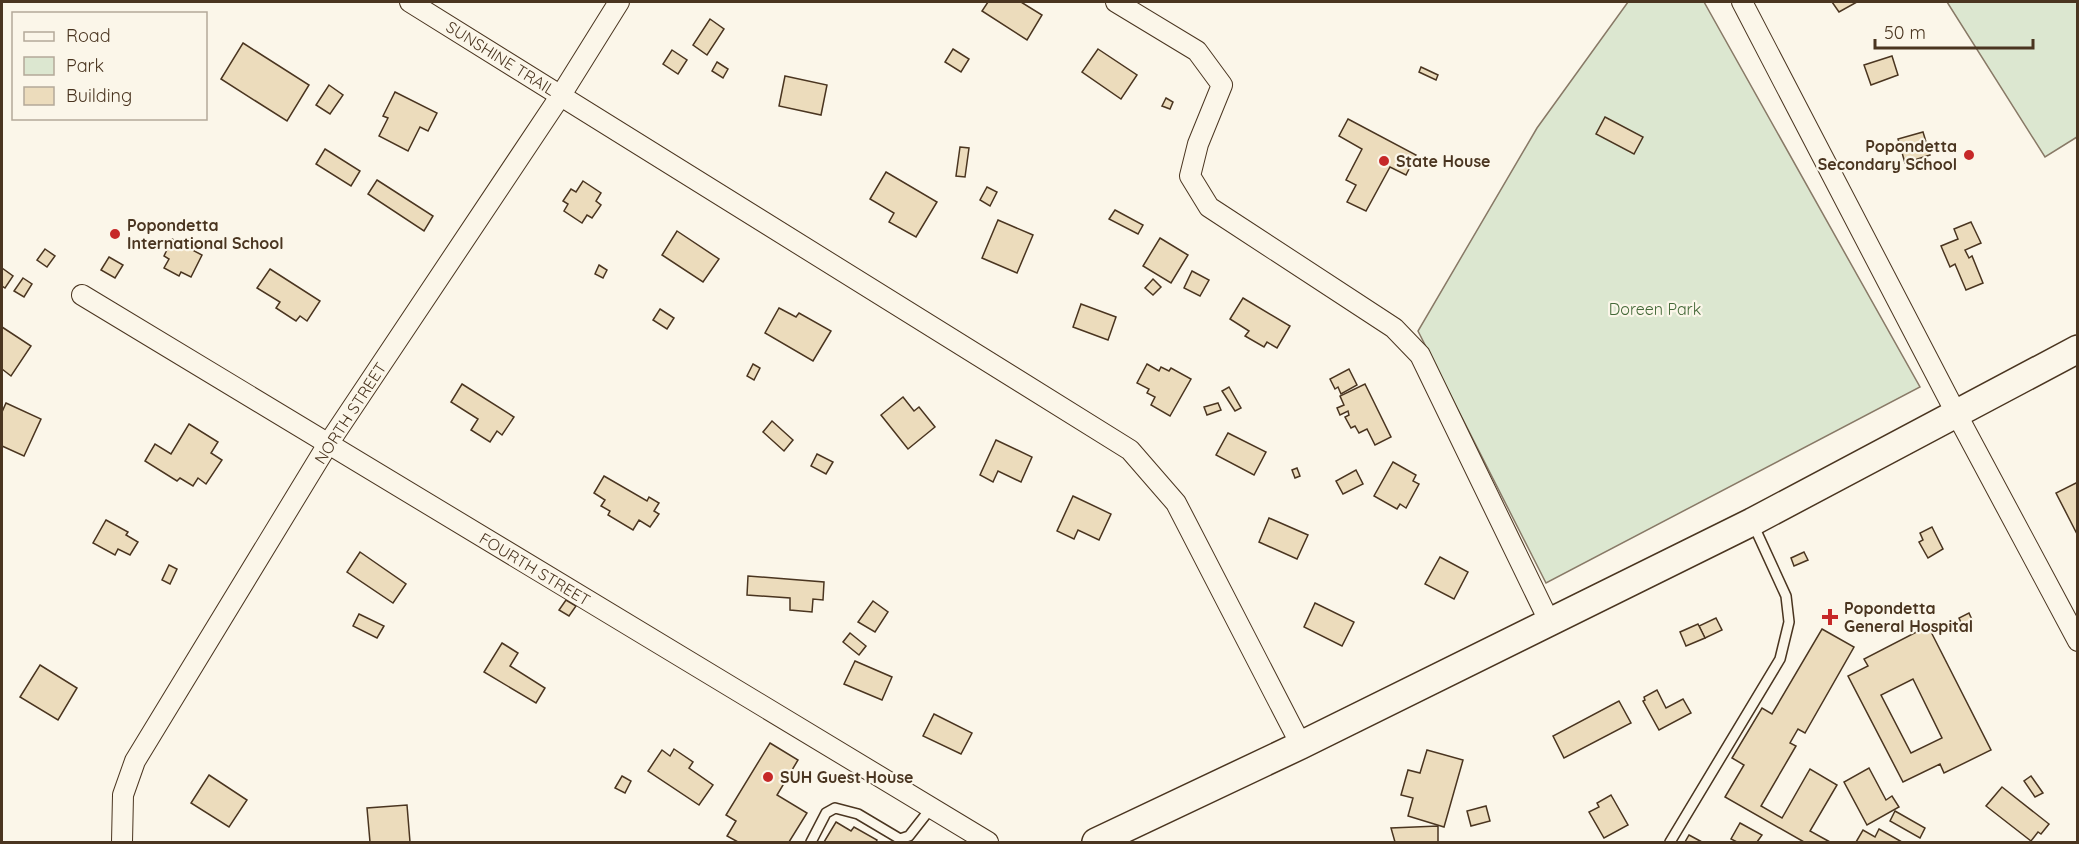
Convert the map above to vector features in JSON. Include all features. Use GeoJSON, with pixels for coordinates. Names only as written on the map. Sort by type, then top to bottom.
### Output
{"type":"FeatureCollection","features":[{"type":"Feature","properties":{"kind":"main road"},"geometry":{"type":"LineString","coordinates":[[1096,843],[1301,745],[1752,522],[2078,349]]}},
{"type":"Feature","properties":{"kind":"street","name":"SUNSHINE TRAIL"},"geometry":{"type":"LineString","coordinates":[[411,2],[1130,450],[1176,503],[1301,745]]}},
{"type":"Feature","properties":{"kind":"street","name":"NORTH STREET"},"geometry":{"type":"LineString","coordinates":[[123,843],[121,836],[123,795],[135,761],[328,444],[561,95],[619,2]]}},
{"type":"Feature","properties":{"kind":"street"},"geometry":{"type":"LineString","coordinates":[[1116,2],[1197,51],[1222,86],[1198,144],[1190,176],[1209,207],[1394,327],[1419,355],[1550,621]]}},
{"type":"Feature","properties":{"kind":"street"},"geometry":{"type":"LineString","coordinates":[[1742,2],[1956,413],[2078,641]]}},
{"type":"Feature","properties":{"kind":"street","name":"FOURTH STREET"},"geometry":{"type":"LineString","coordinates":[[82,296],[988,843]]}},
{"type":"Feature","properties":{"kind":"lane"},"geometry":{"type":"LineString","coordinates":[[1670,843],[1780,659],[1789,622],[1786,596],[1752,522]]}},
{"type":"Feature","properties":{"kind":"lane"},"geometry":{"type":"LineString","coordinates":[[811,843],[825,813],[836,808],[858,814],[900,839],[909,836],[931,808]]}},
{"type":"Feature","properties":{"kind":"green space","name":"Doreen Park"},"geometry":{"type":"Polygon","coordinates":[[[1628,2],[1704,2],[1920,387],[1546,583],[1418,331],[1537,128],[1628,2]]]}},
{"type":"Feature","properties":{"kind":"green space"},"geometry":{"type":"Polygon","coordinates":[[[1947,2],[2077,2],[2077,137],[2045,157],[1947,2]]]}},
{"type":"Feature","properties":{"kind":"building"},"geometry":{"type":"Polygon","coordinates":[[[988,2],[1021,2],[1042,15],[1027,40],[982,11],[988,2]]]}},
{"type":"Feature","properties":{"kind":"building"},"geometry":{"type":"Polygon","coordinates":[[[1832,2],[1857,2],[1839,12],[1832,2]]]}},
{"type":"Feature","properties":{"kind":"building"},"geometry":{"type":"Polygon","coordinates":[[[710,19],[724,29],[707,55],[693,45],[710,19]]]}},
{"type":"Feature","properties":{"kind":"building"},"geometry":{"type":"Polygon","coordinates":[[[243,43],[309,85],[287,121],[221,79],[243,43]]]}},
{"type":"Feature","properties":{"kind":"building"},"geometry":{"type":"Polygon","coordinates":[[[953,49],[969,59],[961,72],[945,62],[953,49]]]}},
{"type":"Feature","properties":{"kind":"building"},"geometry":{"type":"Polygon","coordinates":[[[1098,49],[1137,75],[1121,99],[1082,72],[1098,49]]]}},
{"type":"Feature","properties":{"kind":"building"},"geometry":{"type":"Polygon","coordinates":[[[672,50],[687,60],[678,74],[663,64],[672,50]]]}},
{"type":"Feature","properties":{"kind":"building"},"geometry":{"type":"Polygon","coordinates":[[[1892,56],[1898,75],[1871,85],[1864,65],[1892,56]]]}},
{"type":"Feature","properties":{"kind":"building"},"geometry":{"type":"Polygon","coordinates":[[[717,62],[728,69],[723,78],[712,71],[717,62]]]}},
{"type":"Feature","properties":{"kind":"building"},"geometry":{"type":"Polygon","coordinates":[[[1421,67],[1438,75],[1436,80],[1419,72],[1421,67]]]}},
{"type":"Feature","properties":{"kind":"building"},"geometry":{"type":"Polygon","coordinates":[[[785,76],[827,85],[821,115],[779,106],[785,76]]]}},
{"type":"Feature","properties":{"kind":"building"},"geometry":{"type":"Polygon","coordinates":[[[329,85],[343,95],[330,114],[316,105],[329,85]]]}},
{"type":"Feature","properties":{"kind":"building"},"geometry":{"type":"Polygon","coordinates":[[[395,92],[437,113],[428,131],[420,127],[408,151],[379,136],[388,118],[383,116],[395,92]]]}},
{"type":"Feature","properties":{"kind":"building"},"geometry":{"type":"Polygon","coordinates":[[[1166,98],[1173,102],[1170,109],[1162,106],[1166,98]]]}},
{"type":"Feature","properties":{"kind":"building"},"geometry":{"type":"Polygon","coordinates":[[[1605,117],[1643,137],[1634,154],[1596,134],[1605,117]]]}},
{"type":"Feature","properties":{"kind":"building","name":"State House"},"geometry":{"type":"Polygon","coordinates":[[[1348,119],[1416,155],[1406,175],[1390,167],[1366,211],[1347,202],[1356,185],[1346,180],[1362,149],[1339,136],[1348,119]]]}},
{"type":"Feature","properties":{"kind":"building"},"geometry":{"type":"Polygon","coordinates":[[[1923,132],[1930,155],[1905,163],[1898,139],[1923,132]]]}},
{"type":"Feature","properties":{"kind":"building"},"geometry":{"type":"Polygon","coordinates":[[[960,147],[969,148],[965,177],[956,176],[960,147]]]}},
{"type":"Feature","properties":{"kind":"building"},"geometry":{"type":"Polygon","coordinates":[[[325,149],[360,171],[351,186],[316,164],[325,149]]]}},
{"type":"Feature","properties":{"kind":"building"},"geometry":{"type":"Polygon","coordinates":[[[886,172],[937,202],[916,237],[889,222],[894,213],[870,199],[886,172]]]}},
{"type":"Feature","properties":{"kind":"building"},"geometry":{"type":"Polygon","coordinates":[[[377,180],[433,216],[424,231],[368,194],[377,180]]]}},
{"type":"Feature","properties":{"kind":"building"},"geometry":{"type":"Polygon","coordinates":[[[583,181],[601,193],[596,201],[601,205],[592,218],[587,215],[582,223],[564,211],[568,204],[563,201],[571,189],[576,192],[583,181]]]}},
{"type":"Feature","properties":{"kind":"building"},"geometry":{"type":"Polygon","coordinates":[[[987,187],[997,192],[990,206],[980,200],[987,187]]]}},
{"type":"Feature","properties":{"kind":"building"},"geometry":{"type":"Polygon","coordinates":[[[1115,210],[1143,225],[1138,234],[1109,219],[1115,210]]]}},
{"type":"Feature","properties":{"kind":"building"},"geometry":{"type":"Polygon","coordinates":[[[998,220],[1033,235],[1017,273],[982,258],[998,220]]]}},
{"type":"Feature","properties":{"kind":"building"},"geometry":{"type":"Polygon","coordinates":[[[1971,222],[1981,243],[1965,250],[1969,258],[1972,256],[1983,283],[1966,290],[1955,264],[1950,267],[1941,246],[1958,239],[1954,229],[1971,222]]]}},
{"type":"Feature","properties":{"kind":"building"},"geometry":{"type":"Polygon","coordinates":[[[677,231],[719,259],[703,282],[662,255],[677,231]]]}},
{"type":"Feature","properties":{"kind":"building"},"geometry":{"type":"Polygon","coordinates":[[[1160,238],[1188,255],[1171,283],[1143,266],[1160,238]]]}},
{"type":"Feature","properties":{"kind":"building"},"geometry":{"type":"Polygon","coordinates":[[[172,239],[202,255],[191,277],[181,272],[179,276],[164,268],[169,259],[164,256],[172,239]]]}},
{"type":"Feature","properties":{"kind":"building"},"geometry":{"type":"Polygon","coordinates":[[[45,249],[55,256],[47,267],[37,260],[45,249]]]}},
{"type":"Feature","properties":{"kind":"building"},"geometry":{"type":"Polygon","coordinates":[[[109,257],[123,265],[115,278],[101,270],[109,257]]]}},
{"type":"Feature","properties":{"kind":"building"},"geometry":{"type":"Polygon","coordinates":[[[599,265],[607,270],[603,278],[595,274],[599,265]]]}},
{"type":"Feature","properties":{"kind":"building"},"geometry":{"type":"Polygon","coordinates":[[[2,268],[13,276],[5,288],[2,286],[2,268]]]}},
{"type":"Feature","properties":{"kind":"building"},"geometry":{"type":"Polygon","coordinates":[[[270,269],[320,301],[307,321],[300,316],[296,321],[276,308],[280,302],[257,288],[270,269]]]}},
{"type":"Feature","properties":{"kind":"building"},"geometry":{"type":"Polygon","coordinates":[[[1192,271],[1209,280],[1200,296],[1184,288],[1192,271]]]}},
{"type":"Feature","properties":{"kind":"building"},"geometry":{"type":"Polygon","coordinates":[[[23,278],[32,284],[24,297],[14,291],[23,278]]]}},
{"type":"Feature","properties":{"kind":"building"},"geometry":{"type":"Polygon","coordinates":[[[1153,279],[1161,287],[1153,295],[1145,288],[1153,279]]]}},
{"type":"Feature","properties":{"kind":"building"},"geometry":{"type":"Polygon","coordinates":[[[1243,298],[1290,326],[1277,348],[1267,342],[1264,347],[1245,336],[1249,331],[1230,319],[1243,298]]]}},
{"type":"Feature","properties":{"kind":"building"},"geometry":{"type":"Polygon","coordinates":[[[1081,304],[1116,317],[1108,340],[1073,327],[1081,304]]]}},
{"type":"Feature","properties":{"kind":"building"},"geometry":{"type":"Polygon","coordinates":[[[779,308],[796,317],[799,313],[831,331],[813,361],[765,333],[779,308]]]}},
{"type":"Feature","properties":{"kind":"building"},"geometry":{"type":"Polygon","coordinates":[[[660,309],[674,318],[667,329],[653,320],[660,309]]]}},
{"type":"Feature","properties":{"kind":"building"},"geometry":{"type":"Polygon","coordinates":[[[2,327],[31,346],[11,376],[2,369],[2,327]]]}},
{"type":"Feature","properties":{"kind":"building"},"geometry":{"type":"Polygon","coordinates":[[[753,364],[760,368],[754,380],[747,376],[753,364]]]}},
{"type":"Feature","properties":{"kind":"building"},"geometry":{"type":"Polygon","coordinates":[[[1147,364],[1159,371],[1161,367],[1169,371],[1171,368],[1191,379],[1170,416],[1151,405],[1155,397],[1147,393],[1149,389],[1137,383],[1147,364]]]}},
{"type":"Feature","properties":{"kind":"building"},"geometry":{"type":"Polygon","coordinates":[[[1349,369],[1357,385],[1341,394],[1338,387],[1335,389],[1330,379],[1349,369]]]}},
{"type":"Feature","properties":{"kind":"building"},"geometry":{"type":"Polygon","coordinates":[[[462,384],[514,417],[502,435],[497,431],[490,442],[471,430],[478,419],[451,402],[462,384]]]}},
{"type":"Feature","properties":{"kind":"building"},"geometry":{"type":"Polygon","coordinates":[[[1365,384],[1391,437],[1375,445],[1367,429],[1359,433],[1355,426],[1351,428],[1345,417],[1349,415],[1348,411],[1340,415],[1337,408],[1344,405],[1340,396],[1365,384]]]}},
{"type":"Feature","properties":{"kind":"building"},"geometry":{"type":"Polygon","coordinates":[[[1229,387],[1241,408],[1235,411],[1222,391],[1229,387]]]}},
{"type":"Feature","properties":{"kind":"building"},"geometry":{"type":"Polygon","coordinates":[[[903,397],[914,411],[919,407],[935,427],[908,449],[881,415],[903,397]]]}},
{"type":"Feature","properties":{"kind":"building"},"geometry":{"type":"Polygon","coordinates":[[[6,403],[41,419],[24,456],[2,446],[2,412],[6,403]]]}},
{"type":"Feature","properties":{"kind":"building"},"geometry":{"type":"Polygon","coordinates":[[[1218,403],[1221,410],[1207,415],[1204,407],[1218,403]]]}},
{"type":"Feature","properties":{"kind":"building"},"geometry":{"type":"Polygon","coordinates":[[[772,421],[793,440],[784,451],[763,432],[772,421]]]}},
{"type":"Feature","properties":{"kind":"building"},"geometry":{"type":"Polygon","coordinates":[[[189,424],[218,442],[211,453],[222,460],[206,484],[198,478],[193,486],[180,478],[177,481],[145,461],[155,444],[171,454],[189,424]]]}},
{"type":"Feature","properties":{"kind":"building"},"geometry":{"type":"Polygon","coordinates":[[[1228,433],[1266,452],[1254,475],[1216,455],[1228,433]]]}},
{"type":"Feature","properties":{"kind":"building"},"geometry":{"type":"Polygon","coordinates":[[[996,440],[1032,457],[1021,482],[998,471],[993,482],[980,475],[996,440]]]}},
{"type":"Feature","properties":{"kind":"building"},"geometry":{"type":"Polygon","coordinates":[[[817,454],[833,462],[826,474],[811,466],[817,454]]]}},
{"type":"Feature","properties":{"kind":"building"},"geometry":{"type":"Polygon","coordinates":[[[1393,462],[1416,475],[1413,481],[1419,484],[1406,508],[1400,504],[1397,509],[1374,496],[1393,462]]]}},
{"type":"Feature","properties":{"kind":"building"},"geometry":{"type":"Polygon","coordinates":[[[1297,468],[1300,476],[1295,478],[1292,470],[1297,468]]]}},
{"type":"Feature","properties":{"kind":"building"},"geometry":{"type":"Polygon","coordinates":[[[1356,470],[1363,484],[1343,494],[1336,481],[1356,470]]]}},
{"type":"Feature","properties":{"kind":"building"},"geometry":{"type":"Polygon","coordinates":[[[604,476],[647,501],[649,497],[659,503],[654,511],[659,514],[650,527],[639,520],[633,530],[608,515],[610,511],[601,506],[605,500],[594,493],[604,476]]]}},
{"type":"Feature","properties":{"kind":"building"},"geometry":{"type":"Polygon","coordinates":[[[2078,482],[2078,536],[2056,493],[2078,482]]]}},
{"type":"Feature","properties":{"kind":"building"},"geometry":{"type":"Polygon","coordinates":[[[1073,496],[1111,514],[1099,540],[1078,530],[1074,539],[1057,531],[1073,496]]]}},
{"type":"Feature","properties":{"kind":"building"},"geometry":{"type":"Polygon","coordinates":[[[1269,518],[1308,535],[1297,559],[1259,542],[1269,518]]]}},
{"type":"Feature","properties":{"kind":"building"},"geometry":{"type":"Polygon","coordinates":[[[106,520],[128,532],[126,535],[138,542],[130,555],[118,549],[115,555],[93,543],[106,520]]]}},
{"type":"Feature","properties":{"kind":"building"},"geometry":{"type":"Polygon","coordinates":[[[1932,527],[1943,549],[1928,558],[1919,542],[1923,540],[1920,533],[1932,527]]]}},
{"type":"Feature","properties":{"kind":"building"},"geometry":{"type":"Polygon","coordinates":[[[360,552],[406,584],[393,603],[347,572],[360,552]]]}},
{"type":"Feature","properties":{"kind":"building"},"geometry":{"type":"Polygon","coordinates":[[[1804,552],[1808,560],[1794,566],[1791,558],[1804,552]]]}},
{"type":"Feature","properties":{"kind":"building"},"geometry":{"type":"Polygon","coordinates":[[[1440,557],[1468,572],[1454,599],[1425,584],[1440,557]]]}},
{"type":"Feature","properties":{"kind":"building"},"geometry":{"type":"Polygon","coordinates":[[[169,565],[177,569],[170,584],[162,580],[169,565]]]}},
{"type":"Feature","properties":{"kind":"building"},"geometry":{"type":"Polygon","coordinates":[[[748,576],[824,582],[823,600],[813,599],[812,612],[790,610],[790,598],[747,595],[748,576]]]}},
{"type":"Feature","properties":{"kind":"building"},"geometry":{"type":"Polygon","coordinates":[[[566,600],[576,606],[569,616],[559,610],[566,600]]]}},
{"type":"Feature","properties":{"kind":"building"},"geometry":{"type":"Polygon","coordinates":[[[873,601],[888,612],[875,632],[858,622],[873,601]]]}},
{"type":"Feature","properties":{"kind":"building"},"geometry":{"type":"Polygon","coordinates":[[[1315,603],[1354,622],[1342,646],[1304,627],[1315,603]]]}},
{"type":"Feature","properties":{"kind":"building"},"geometry":{"type":"Polygon","coordinates":[[[1969,613],[1973,622],[1963,627],[1959,618],[1969,613]]]}},
{"type":"Feature","properties":{"kind":"building"},"geometry":{"type":"Polygon","coordinates":[[[359,614],[384,626],[377,638],[353,626],[359,614]]]}},
{"type":"Feature","properties":{"kind":"building"},"geometry":{"type":"Polygon","coordinates":[[[1716,618],[1722,630],[1705,638],[1699,626],[1716,618]]]}},
{"type":"Feature","properties":{"kind":"building"},"geometry":{"type":"Polygon","coordinates":[[[1698,624],[1705,638],[1686,646],[1680,632],[1698,624]]]}},
{"type":"Feature","properties":{"kind":"building"},"geometry":{"type":"Polygon","coordinates":[[[1928,626],[1991,750],[1944,773],[1940,764],[1903,782],[1848,676],[1868,666],[1864,659],[1928,626]],[[1913,679],[1881,695],[1911,753],[1942,738],[1913,679]]]}},
{"type":"Feature","properties":{"kind":"building"},"geometry":{"type":"Polygon","coordinates":[[[1822,629],[1854,647],[1805,733],[1798,729],[1790,743],[1796,746],[1761,806],[1782,818],[1810,769],[1837,785],[1810,831],[1830,842],[1804,842],[1725,797],[1744,765],[1732,758],[1762,708],[1772,714],[1822,629]]]}},
{"type":"Feature","properties":{"kind":"building"},"geometry":{"type":"Polygon","coordinates":[[[850,633],[866,646],[859,655],[843,642],[850,633]]]}},
{"type":"Feature","properties":{"kind":"building"},"geometry":{"type":"Polygon","coordinates":[[[502,643],[518,653],[510,666],[545,688],[536,703],[484,672],[502,643]]]}},
{"type":"Feature","properties":{"kind":"building"},"geometry":{"type":"Polygon","coordinates":[[[855,661],[892,677],[882,700],[844,684],[855,661]]]}},
{"type":"Feature","properties":{"kind":"building"},"geometry":{"type":"Polygon","coordinates":[[[40,665],[77,688],[58,720],[20,697],[40,665]]]}},
{"type":"Feature","properties":{"kind":"building"},"geometry":{"type":"Polygon","coordinates":[[[1657,690],[1666,708],[1683,699],[1691,713],[1659,730],[1643,701],[1644,697],[1657,690]]]}},
{"type":"Feature","properties":{"kind":"building"},"geometry":{"type":"Polygon","coordinates":[[[1619,701],[1631,723],[1564,758],[1553,736],[1619,701]]]}},
{"type":"Feature","properties":{"kind":"building"},"geometry":{"type":"Polygon","coordinates":[[[934,714],[972,733],[961,754],[923,736],[934,714]]]}},
{"type":"Feature","properties":{"kind":"building","name":"SUH Guest House"},"geometry":{"type":"Polygon","coordinates":[[[770,743],[798,760],[777,795],[807,813],[789,842],[738,842],[727,836],[736,821],[726,815],[770,743]]]}},
{"type":"Feature","properties":{"kind":"building"},"geometry":{"type":"Polygon","coordinates":[[[674,749],[693,762],[689,768],[713,785],[699,805],[648,771],[662,750],[670,756],[674,749]]]}},
{"type":"Feature","properties":{"kind":"building"},"geometry":{"type":"Polygon","coordinates":[[[1427,750],[1463,760],[1444,827],[1408,816],[1413,798],[1401,795],[1408,770],[1420,773],[1427,750]]]}},
{"type":"Feature","properties":{"kind":"building"},"geometry":{"type":"Polygon","coordinates":[[[1869,768],[1886,800],[1892,796],[1899,807],[1867,825],[1844,782],[1869,768]]]}},
{"type":"Feature","properties":{"kind":"building"},"geometry":{"type":"Polygon","coordinates":[[[209,775],[247,800],[229,827],[191,803],[209,775]]]}},
{"type":"Feature","properties":{"kind":"building"},"geometry":{"type":"Polygon","coordinates":[[[622,776],[631,781],[625,793],[615,788],[622,776]]]}},
{"type":"Feature","properties":{"kind":"building"},"geometry":{"type":"Polygon","coordinates":[[[2031,776],[2043,793],[2035,797],[2024,781],[2031,776]]]}},
{"type":"Feature","properties":{"kind":"building"},"geometry":{"type":"Polygon","coordinates":[[[2002,787],[2049,824],[2031,841],[1986,806],[2002,787]]]}},
{"type":"Feature","properties":{"kind":"building"},"geometry":{"type":"Polygon","coordinates":[[[1611,795],[1628,825],[1604,838],[1589,812],[1599,807],[1597,803],[1611,795]]]}},
{"type":"Feature","properties":{"kind":"building"},"geometry":{"type":"Polygon","coordinates":[[[407,805],[410,842],[370,842],[367,808],[407,805]]]}},
{"type":"Feature","properties":{"kind":"building"},"geometry":{"type":"Polygon","coordinates":[[[1486,806],[1490,821],[1471,826],[1467,811],[1486,806]]]}},
{"type":"Feature","properties":{"kind":"building"},"geometry":{"type":"Polygon","coordinates":[[[1895,811],[1925,828],[1920,838],[1890,821],[1895,811]]]}},
{"type":"Feature","properties":{"kind":"building"},"geometry":{"type":"Polygon","coordinates":[[[836,822],[851,831],[854,827],[877,840],[876,842],[824,842],[836,822]]]}},
{"type":"Feature","properties":{"kind":"building"},"geometry":{"type":"Polygon","coordinates":[[[1740,823],[1762,835],[1757,842],[1737,842],[1731,839],[1740,823]]]}},
{"type":"Feature","properties":{"kind":"building"},"geometry":{"type":"Polygon","coordinates":[[[1438,826],[1438,842],[1395,842],[1391,828],[1438,826]]]}},
{"type":"Feature","properties":{"kind":"building"},"geometry":{"type":"Polygon","coordinates":[[[1879,829],[1902,842],[1856,842],[1863,830],[1875,837],[1879,829]]]}},
{"type":"Feature","properties":{"kind":"building"},"geometry":{"type":"Polygon","coordinates":[[[1689,835],[1702,842],[1685,842],[1689,835]]]}},
{"type":"Feature","properties":{"kind":"place","name":"Popondetta Secondary School"},"geometry":{"type":"Point","coordinates":[1969,155]}},
{"type":"Feature","properties":{"kind":"place","name":"State House"},"geometry":{"type":"Point","coordinates":[1384,161]}},
{"type":"Feature","properties":{"kind":"place","name":"Popondetta International School"},"geometry":{"type":"Point","coordinates":[115,234]}},
{"type":"Feature","properties":{"kind":"place","name":"Popondetta General Hospital"},"geometry":{"type":"Point","coordinates":[1830,617]}},
{"type":"Feature","properties":{"kind":"place","name":"SUH Guest House"},"geometry":{"type":"Point","coordinates":[768,777]}}]}
